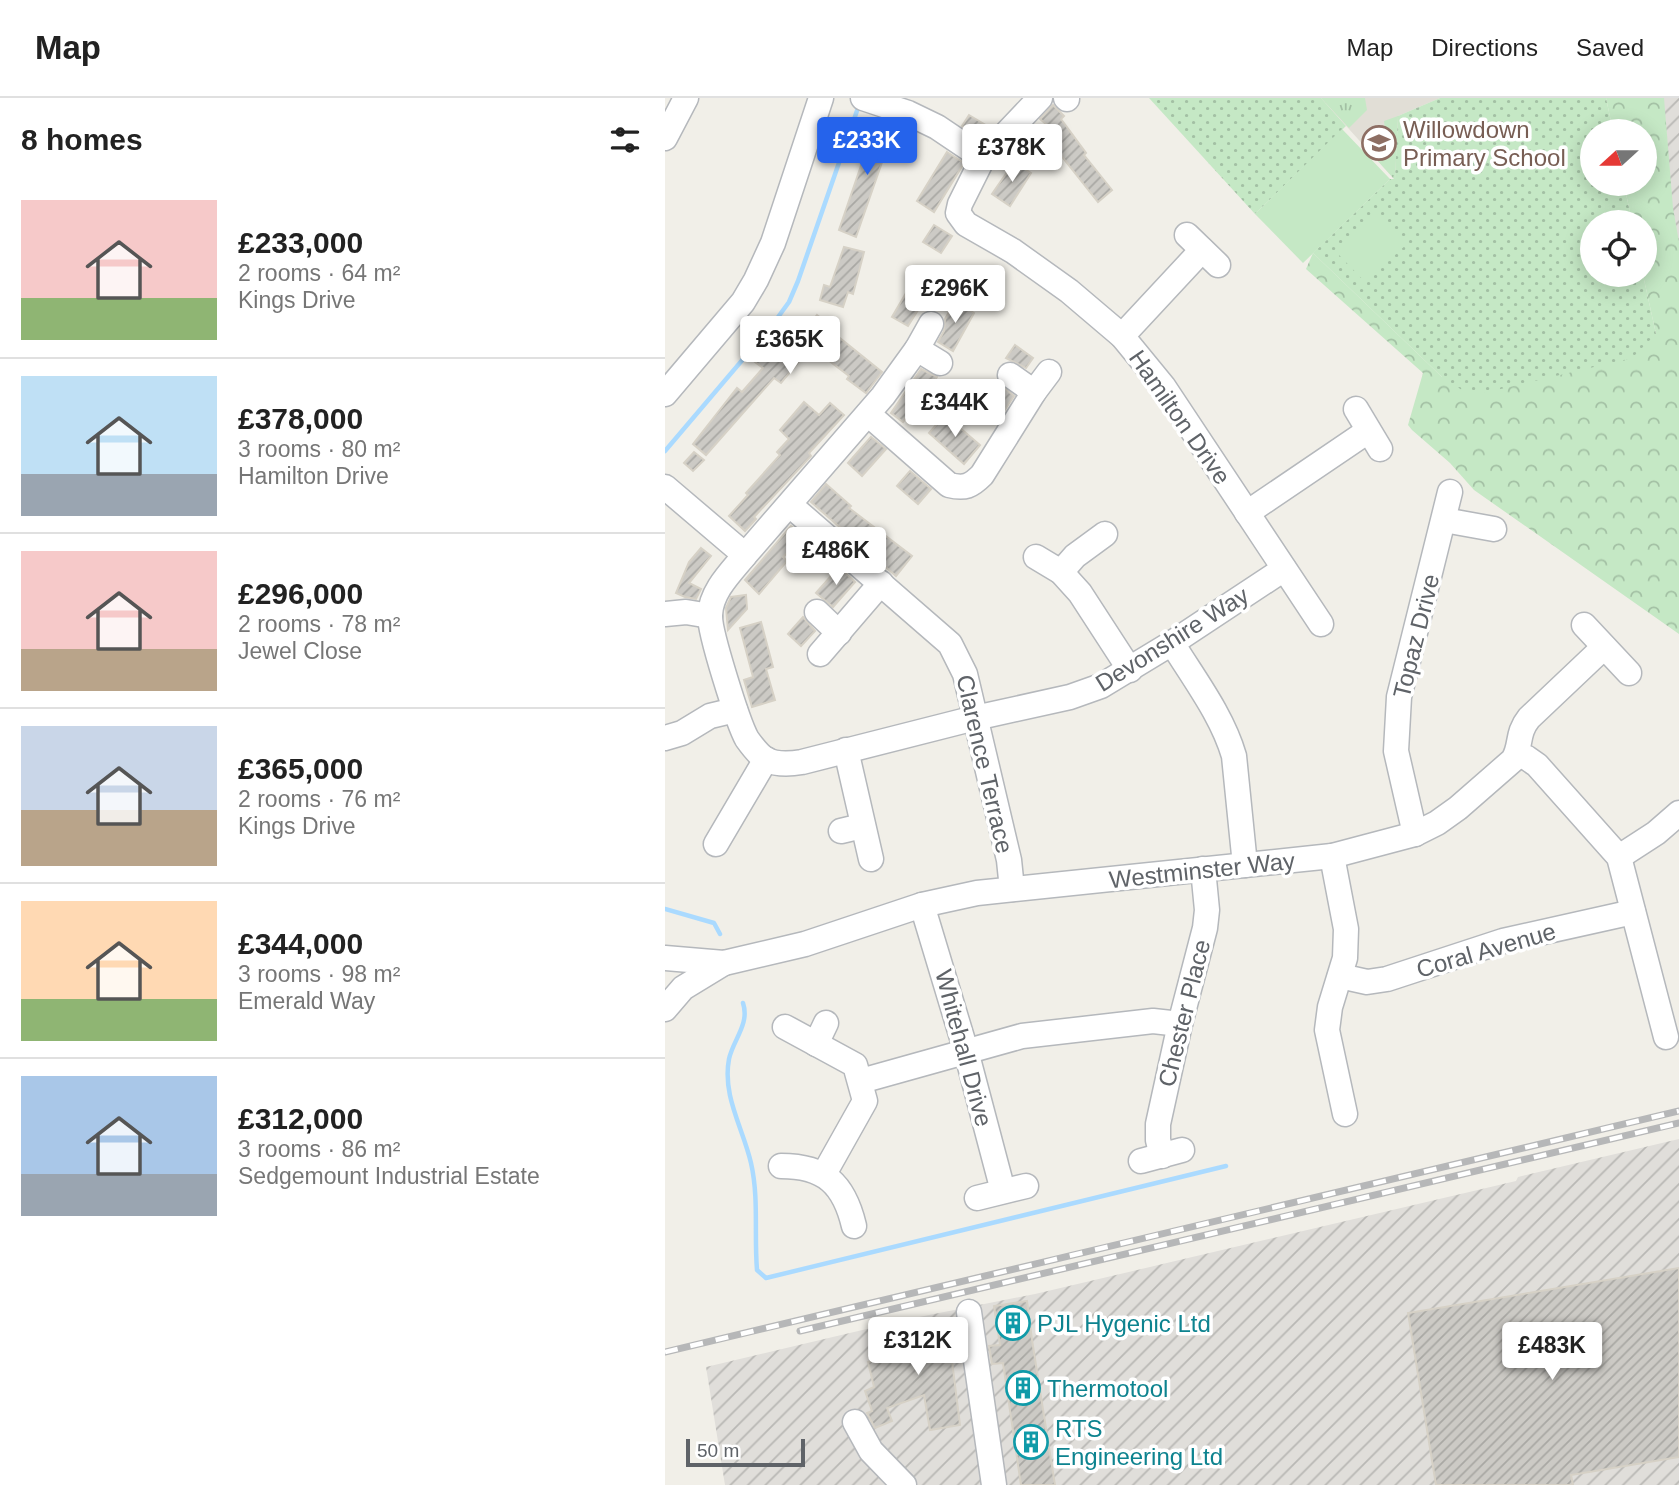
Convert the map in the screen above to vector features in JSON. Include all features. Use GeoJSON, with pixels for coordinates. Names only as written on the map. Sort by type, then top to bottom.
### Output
{"type":"FeatureCollection","features":[{"type":"Feature","properties":{"kind":"street"},"geometry":{"type":"LineString","coordinates":[[665,138],[686,98]]}},
{"type":"Feature","properties":{"kind":"street"},"geometry":{"type":"LineString","coordinates":[[670,379],[743,302],[760,274],[821,98]]}},
{"type":"Feature","properties":{"kind":"street","name":"Hamilton Drive"},"geometry":{"type":"LineString","coordinates":[[1040,98],[983,158],[958,213],[966,224],[1013,251],[1069,291],[1122,336],[1163,386],[1321,624]]}},
{"type":"Feature","properties":{"kind":"street"},"geometry":{"type":"LineString","coordinates":[[865,99],[908,113],[937,127],[983,158]]}},
{"type":"Feature","properties":{"kind":"street"},"geometry":{"type":"LineString","coordinates":[[1122,336],[1202,250]]}},
{"type":"Feature","properties":{"kind":"street"},"geometry":{"type":"LineString","coordinates":[[730,834],[767,760],[755,750],[746,737],[736,710],[710,616],[713,601],[723,582],[745,555],[868,414],[917,349],[931,324]]}},
{"type":"Feature","properties":{"kind":"street"},"geometry":{"type":"LineString","coordinates":[[917,349],[940,363]]}},
{"type":"Feature","properties":{"kind":"street"},"geometry":{"type":"LineString","coordinates":[[868,414],[949,485],[961,488],[972,485],[982,475],[1049,372]]}},
{"type":"Feature","properties":{"kind":"street"},"geometry":{"type":"LineString","coordinates":[[1010,375],[1034,392]]}},
{"type":"Feature","properties":{"kind":"street"},"geometry":{"type":"LineString","coordinates":[[1247,513],[1374,440],[1356,409]]}},
{"type":"Feature","properties":{"kind":"street"},"geometry":{"type":"LineString","coordinates":[[665,487],[745,555]]}},
{"type":"Feature","properties":{"kind":"street","name":"Topaz Drive"},"geometry":{"type":"LineString","coordinates":[[1415,834],[1396,751],[1399,696],[1450,492]]}},
{"type":"Feature","properties":{"kind":"street","name":"Clarence Terrace"},"geometry":{"type":"LineString","coordinates":[[790,505],[950,644],[965,674],[1009,860],[1013,889]]}},
{"type":"Feature","properties":{"kind":"street"},"geometry":{"type":"LineString","coordinates":[[1444,520],[1494,530]]}},
{"type":"Feature","properties":{"kind":"street"},"geometry":{"type":"LineString","coordinates":[[1061,572],[1075,556],[1105,534]]}},
{"type":"Feature","properties":{"kind":"street"},"geometry":{"type":"LineString","coordinates":[[1036,556],[1061,572],[1080,593],[1130,670]]}},
{"type":"Feature","properties":{"kind":"street","name":"Devonshire Way"},"geometry":{"type":"LineString","coordinates":[[767,760],[791,764],[1070,697],[1101,686],[1130,670],[1284,569]]}},
{"type":"Feature","properties":{"kind":"street"},"geometry":{"type":"LineString","coordinates":[[820,654],[881,583]]}},
{"type":"Feature","properties":{"kind":"street"},"geometry":{"type":"LineString","coordinates":[[665,614],[686,612],[710,616]]}},
{"type":"Feature","properties":{"kind":"street"},"geometry":{"type":"LineString","coordinates":[[817,612],[839,633]]}},
{"type":"Feature","properties":{"kind":"street"},"geometry":{"type":"LineString","coordinates":[[1584,625],[1629,673]]}},
{"type":"Feature","properties":{"kind":"street"},"geometry":{"type":"LineString","coordinates":[[1172,643],[1229,741],[1234,757],[1245,865]]}},
{"type":"Feature","properties":{"kind":"street"},"geometry":{"type":"LineString","coordinates":[[1604,647],[1529,718],[1521,728],[1517,754],[1537,765],[1619,857],[1665,1037]]}},
{"type":"Feature","properties":{"kind":"street"},"geometry":{"type":"LineString","coordinates":[[665,738],[682,733],[710,716],[736,710]]}},
{"type":"Feature","properties":{"kind":"street"},"geometry":{"type":"LineString","coordinates":[[846,750],[852,829],[871,859]]}},
{"type":"Feature","properties":{"kind":"street","name":"Westminster Way"},"geometry":{"type":"LineString","coordinates":[[665,958],[724,963],[805,944],[922,905],[977,893],[1332,856],[1415,834],[1437,823],[1458,808],[1517,754]]}},
{"type":"Feature","properties":{"kind":"street"},"geometry":{"type":"LineString","coordinates":[[1619,857],[1679,813]]}},
{"type":"Feature","properties":{"kind":"street"},"geometry":{"type":"LineString","coordinates":[[1332,856],[1346,929],[1345,958],[1330,1007],[1327,1030],[1345,1114]]}},
{"type":"Feature","properties":{"kind":"street","name":"Chester Place"},"geometry":{"type":"LineString","coordinates":[[1162,1155],[1158,1124],[1205,928],[1207,910],[1203,869]]}},
{"type":"Feature","properties":{"kind":"street","name":"Whitehall Drive"},"geometry":{"type":"LineString","coordinates":[[922,905],[966,1051],[1014,1189],[977,1198]]}},
{"type":"Feature","properties":{"kind":"street","name":"Coral Avenue"},"geometry":{"type":"LineString","coordinates":[[1340,976],[1367,982],[1387,979],[1503,941],[1633,912]]}},
{"type":"Feature","properties":{"kind":"street","name":"Westminster Way"},"geometry":{"type":"LineString","coordinates":[[665,1009],[684,988],[724,963]]}},
{"type":"Feature","properties":{"kind":"street"},"geometry":{"type":"LineString","coordinates":[[861,1081],[1022,1036],[1153,1021],[1180,1024]]}},
{"type":"Feature","properties":{"kind":"street"},"geometry":{"type":"LineString","coordinates":[[785,1027],[821,1033],[855,1065],[861,1081],[865,1101],[824,1174]]}},
{"type":"Feature","properties":{"kind":"street"},"geometry":{"type":"LineString","coordinates":[[781,1166],[796,1166],[824,1174],[845,1198],[854,1226]]}},
{"type":"Feature","properties":{"kind":"street"},"geometry":{"type":"LineString","coordinates":[[969,1312],[994,1485]]}},
{"type":"Feature","properties":{"kind":"street"},"geometry":{"type":"LineString","coordinates":[[855,1422],[871,1451],[904,1485]]}},
{"type":"Feature","properties":{"kind":"shaded area","name":"Willowdown Primary School"},"geometry":{"type":"Polygon","coordinates":[[[1321,98],[1440,98],[1398,116],[1395,180],[1321,98]]]}},
{"type":"Feature","properties":{"kind":"shaded area"},"geometry":{"type":"Polygon","coordinates":[[[1619,98],[1679,98],[1679,288],[1657,186],[1657,119],[1636,119],[1619,98]]]}},
{"type":"Feature","properties":{"kind":"shaded area"},"geometry":{"type":"Polygon","coordinates":[[[1679,1139],[1679,1485],[725,1485],[706,1367],[909,1319],[1035,1294],[1516,1181],[1518,1177],[1679,1139]]]}},
{"type":"Feature","properties":{"kind":"green space"},"geometry":{"type":"Polygon","coordinates":[[[1149,98],[1321,98],[1346,126],[1255,214],[1149,98]]]}},
{"type":"Feature","properties":{"kind":"green space"},"geometry":{"type":"Polygon","coordinates":[[[1321,98],[1365,98],[1367,110],[1349,128],[1321,98]]]}},
{"type":"Feature","properties":{"kind":"green space"},"geometry":{"type":"Polygon","coordinates":[[[1440,98],[1606,98],[1610,119],[1580,119],[1580,196],[1627,196],[1629,210],[1580,210],[1580,287],[1646,287],[1656,334],[1632,358],[1471,396],[1442,377],[1313,253],[1390,179],[1395,179],[1398,116],[1440,98]]]}},
{"type":"Feature","properties":{"kind":"green space"},"geometry":{"type":"Polygon","coordinates":[[[1606,98],[1664,98],[1673,208],[1679,242],[1679,634],[1474,490],[1450,463],[1412,430],[1408,425],[1423,373],[1306,269],[1313,253],[1442,377],[1656,334],[1646,287],[1657,287],[1657,210],[1629,210],[1627,196],[1657,196],[1657,119],[1610,119],[1606,98]]]}},
{"type":"Feature","properties":{"kind":"green space"},"geometry":{"type":"Polygon","coordinates":[[[1398,116],[1395,180],[1375,158],[1387,146],[1384,121],[1398,116]]]}},
{"type":"Feature","properties":{"kind":"green space"},"geometry":{"type":"Polygon","coordinates":[[[1342,129],[1390,179],[1303,263],[1255,214],[1342,129]]]}},
{"type":"Feature","properties":{"kind":"green space"},"geometry":{"type":"Polygon","coordinates":[[[1378,213],[1407,244],[1365,282],[1338,254],[1378,213]]]}},
{"type":"Feature","properties":{"kind":"building"},"geometry":{"type":"Polygon","coordinates":[[[1053,105],[1064,116],[1061,119],[1086,153],[1084,155],[1112,190],[1098,202],[1048,139],[1056,133],[1040,119],[1053,105]]]}},
{"type":"Feature","properties":{"kind":"building"},"geometry":{"type":"Polygon","coordinates":[[[969,115],[989,127],[981,138],[962,126],[969,115]]]}},
{"type":"Feature","properties":{"kind":"building"},"geometry":{"type":"Polygon","coordinates":[[[877,119],[895,125],[856,237],[839,230],[877,119]]]}},
{"type":"Feature","properties":{"kind":"building"},"geometry":{"type":"Polygon","coordinates":[[[947,152],[964,163],[934,212],[917,201],[947,152]]]}},
{"type":"Feature","properties":{"kind":"building"},"geometry":{"type":"Polygon","coordinates":[[[1014,162],[1031,173],[1010,206],[992,194],[1014,162]]]}},
{"type":"Feature","properties":{"kind":"building"},"geometry":{"type":"Polygon","coordinates":[[[934,225],[952,236],[941,253],[923,242],[934,225]]]}},
{"type":"Feature","properties":{"kind":"building"},"geometry":{"type":"Polygon","coordinates":[[[844,247],[864,252],[853,294],[848,292],[843,307],[820,300],[824,285],[830,287],[844,247]]]}},
{"type":"Feature","properties":{"kind":"building"},"geometry":{"type":"Polygon","coordinates":[[[913,281],[930,291],[908,326],[892,317],[913,281]]]}},
{"type":"Feature","properties":{"kind":"building"},"geometry":{"type":"Polygon","coordinates":[[[955,301],[974,313],[953,351],[938,342],[944,331],[945,319],[955,301]]]}},
{"type":"Feature","properties":{"kind":"building"},"geometry":{"type":"Polygon","coordinates":[[[817,315],[827,323],[825,326],[882,372],[866,393],[847,379],[849,376],[811,347],[781,383],[774,378],[706,455],[693,444],[737,388],[742,392],[763,368],[755,362],[771,343],[786,355],[817,315]]]}},
{"type":"Feature","properties":{"kind":"building"},"geometry":{"type":"Polygon","coordinates":[[[1015,345],[1033,358],[1026,368],[1006,358],[1015,345]]]}},
{"type":"Feature","properties":{"kind":"building"},"geometry":{"type":"Polygon","coordinates":[[[921,369],[937,377],[921,402],[919,401],[903,422],[891,413],[921,369]]]}},
{"type":"Feature","properties":{"kind":"building"},"geometry":{"type":"Polygon","coordinates":[[[998,383],[1014,396],[1002,414],[985,404],[998,383]]]}},
{"type":"Feature","properties":{"kind":"building"},"geometry":{"type":"Polygon","coordinates":[[[804,402],[819,415],[830,403],[844,415],[809,453],[811,456],[754,517],[756,519],[745,531],[729,516],[780,455],[777,452],[789,439],[780,430],[804,402]]]}},
{"type":"Feature","properties":{"kind":"building"},"geometry":{"type":"Polygon","coordinates":[[[945,415],[980,445],[964,464],[929,433],[945,415]]]}},
{"type":"Feature","properties":{"kind":"building"},"geometry":{"type":"Polygon","coordinates":[[[871,437],[886,449],[862,476],[848,463],[871,437]]]}},
{"type":"Feature","properties":{"kind":"building"},"geometry":{"type":"Polygon","coordinates":[[[694,452],[704,460],[693,471],[684,463],[694,452]]]}},
{"type":"Feature","properties":{"kind":"building"},"geometry":{"type":"Polygon","coordinates":[[[910,471],[931,489],[918,504],[897,486],[910,471]]]}},
{"type":"Feature","properties":{"kind":"building"},"geometry":{"type":"Polygon","coordinates":[[[826,484],[851,506],[849,508],[912,556],[896,576],[811,502],[826,484]]]}},
{"type":"Feature","properties":{"kind":"building"},"geometry":{"type":"Polygon","coordinates":[[[791,526],[803,536],[783,557],[787,561],[759,594],[745,580],[791,526]]]}},
{"type":"Feature","properties":{"kind":"building"},"geometry":{"type":"Polygon","coordinates":[[[701,548],[711,556],[689,583],[701,589],[696,599],[685,597],[676,593],[689,562],[701,548]]]}},
{"type":"Feature","properties":{"kind":"building"},"geometry":{"type":"Polygon","coordinates":[[[839,567],[855,582],[833,607],[816,593],[839,567]]]}},
{"type":"Feature","properties":{"kind":"building"},"geometry":{"type":"Polygon","coordinates":[[[746,595],[747,609],[728,630],[726,608],[731,597],[746,595]]]}},
{"type":"Feature","properties":{"kind":"building"},"geometry":{"type":"Polygon","coordinates":[[[803,617],[815,631],[801,646],[788,634],[803,617]]]}},
{"type":"Feature","properties":{"kind":"building"},"geometry":{"type":"Polygon","coordinates":[[[761,622],[773,667],[766,669],[775,700],[752,707],[744,680],[753,677],[740,628],[761,622]]]}},
{"type":"Feature","properties":{"kind":"building"},"geometry":{"type":"Polygon","coordinates":[[[1679,1268],[1679,1457],[1571,1475],[1573,1485],[1436,1485],[1408,1313],[1679,1268]]]}},
{"type":"Feature","properties":{"kind":"building"},"geometry":{"type":"Polygon","coordinates":[[[1027,1301],[1055,1485],[1021,1485],[1003,1363],[992,1364],[989,1346],[1000,1345],[994,1306],[1027,1301]]]}},
{"type":"Feature","properties":{"kind":"building"},"geometry":{"type":"Polygon","coordinates":[[[926,1319],[928,1326],[955,1319],[957,1335],[949,1337],[960,1425],[930,1430],[924,1395],[887,1408],[892,1421],[875,1428],[867,1413],[872,1411],[865,1391],[874,1387],[868,1362],[914,1351],[910,1330],[913,1329],[912,1323],[926,1319]]]}},
{"type":"Feature","properties":{"kind":"waterway"},"geometry":{"type":"LineString","coordinates":[[665,451],[789,302],[859,105]]}},
{"type":"Feature","properties":{"kind":"waterway"},"geometry":{"type":"LineString","coordinates":[[665,909],[714,923],[720,934]]}},
{"type":"Feature","properties":{"kind":"waterway"},"geometry":{"type":"LineString","coordinates":[[743,1003],[743,1025],[729,1059],[728,1086],[751,1163],[755,1189],[757,1270],[766,1278],[1226,1166]]}},
{"type":"Feature","properties":{"kind":"railway"},"geometry":{"type":"LineString","coordinates":[[665,1352],[1679,1111]]}},
{"type":"Feature","properties":{"kind":"railway"},"geometry":{"type":"LineString","coordinates":[[800,1331],[1679,1123]]}},
{"type":"Feature","properties":{"kind":"place","name":"Willowdown Primary School"},"geometry":{"type":"Point","coordinates":[1379,143]}},
{"type":"Feature","properties":{"kind":"place","name":"PJL Hygenic Ltd"},"geometry":{"type":"Point","coordinates":[1013,1323]}},
{"type":"Feature","properties":{"kind":"place","name":"Thermotool"},"geometry":{"type":"Point","coordinates":[1023,1388]}},
{"type":"Feature","properties":{"kind":"place","name":"RTS Engineering Ltd"},"geometry":{"type":"Point","coordinates":[1031,1442]}}]}
